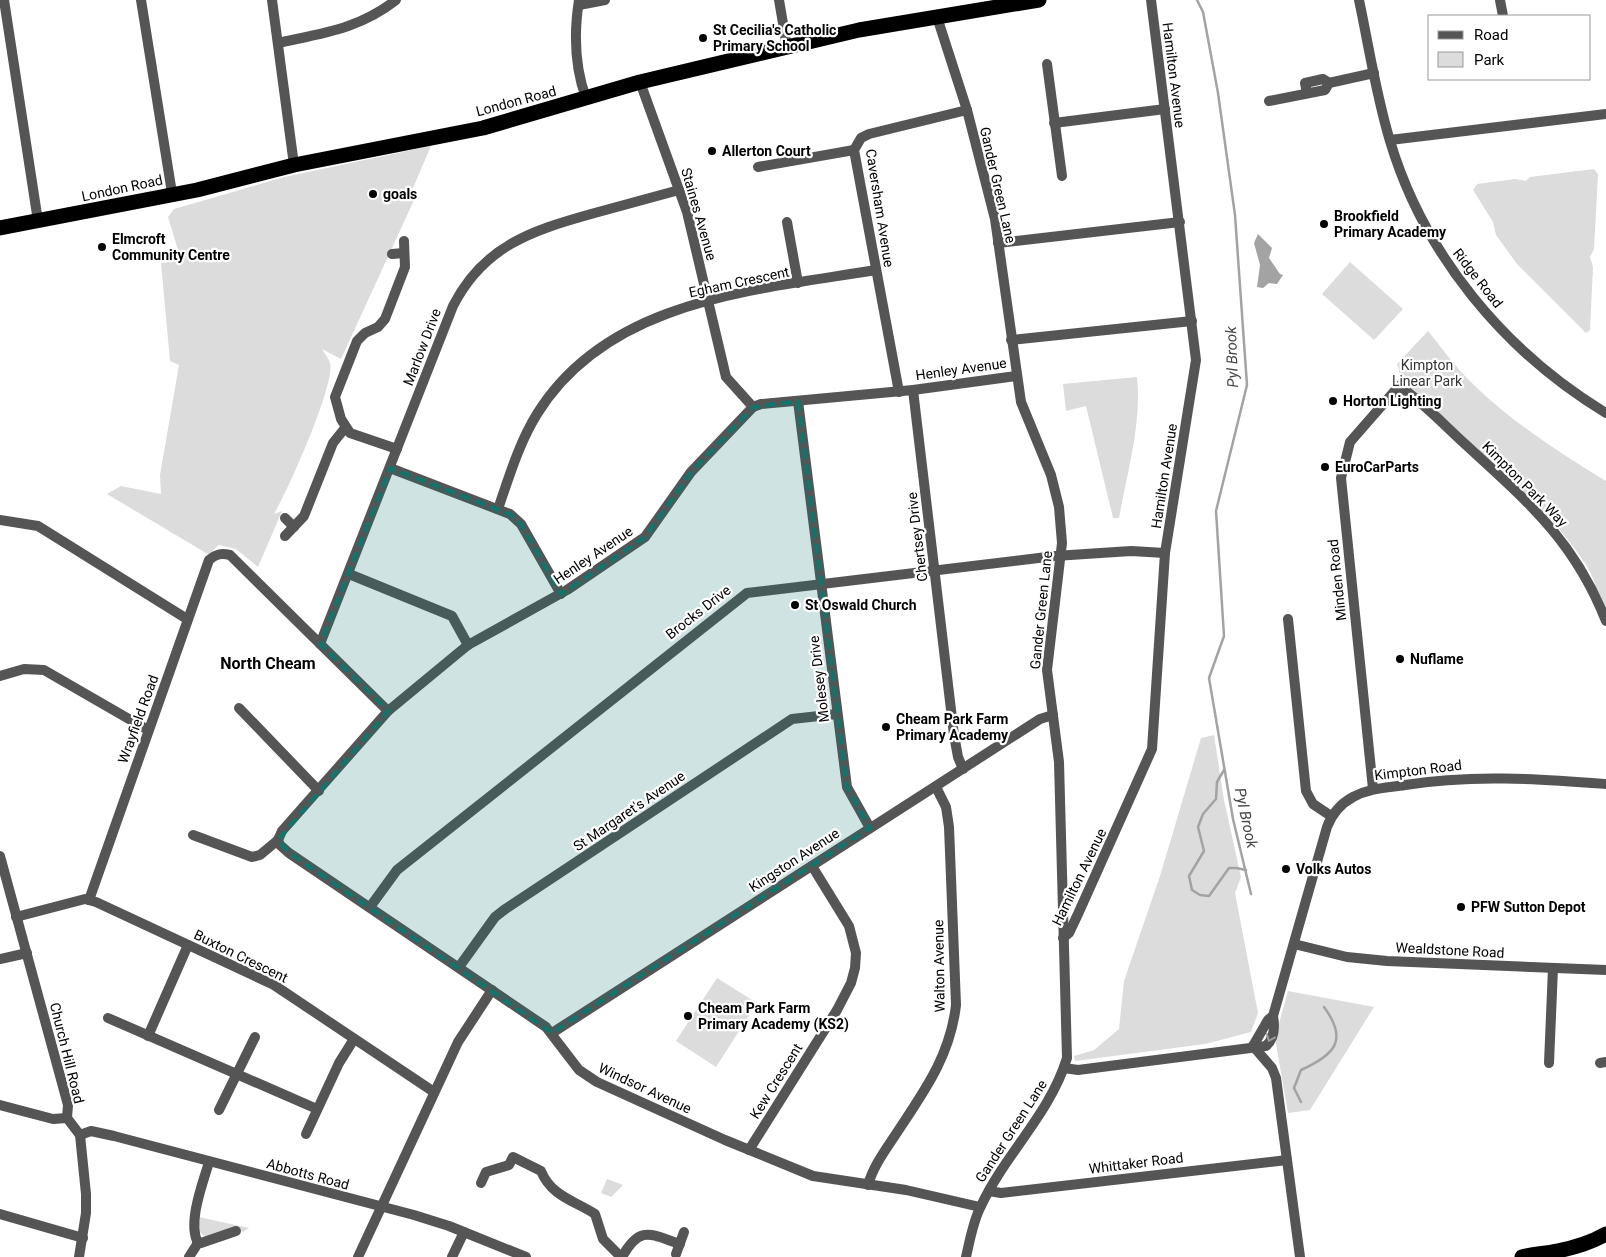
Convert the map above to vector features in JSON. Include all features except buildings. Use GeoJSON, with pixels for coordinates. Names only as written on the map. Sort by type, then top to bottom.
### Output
{"type":"FeatureCollection","features":[{"type":"Feature","properties":{"kind":"highway","name":"London Road"},"geometry":{"type":"LineString","coordinates":[[0,228],[231,182],[294,165],[483,128],[640,82],[859,30],[1039,0]]}},
{"type":"Feature","properties":{"kind":"highway"},"geometry":{"type":"LineString","coordinates":[[1522,1257],[1539,1252],[1552,1254],[1596,1240],[1606,1234]]}},
{"type":"Feature","properties":{"kind":"street"},"geometry":{"type":"LineString","coordinates":[[4,0],[38,221]]}},
{"type":"Feature","properties":{"kind":"street"},"geometry":{"type":"LineString","coordinates":[[141,0],[172,194]]}},
{"type":"Feature","properties":{"kind":"street"},"geometry":{"type":"LineString","coordinates":[[272,0],[294,165]]}},
{"type":"Feature","properties":{"kind":"street"},"geometry":{"type":"LineString","coordinates":[[278,42],[354,25],[376,15],[396,0]]}},
{"type":"Feature","properties":{"kind":"street"},"geometry":{"type":"LineString","coordinates":[[586,98],[578,69],[579,2],[605,0]]}},
{"type":"Feature","properties":{"kind":"street"},"geometry":{"type":"LineString","coordinates":[[779,0],[787,47]]}},
{"type":"Feature","properties":{"kind":"street","name":"Hamilton Avenue"},"geometry":{"type":"LineString","coordinates":[[1063,938],[1069,933],[1078,914],[1152,749],[1165,553],[1196,360],[1151,0]]}},
{"type":"Feature","properties":{"kind":"street","name":"Ridge Road"},"geometry":{"type":"LineString","coordinates":[[1359,0],[1390,140],[1418,209],[1441,254],[1466,289],[1502,330],[1539,367],[1583,400],[1606,413]]}},
{"type":"Feature","properties":{"kind":"street"},"geometry":{"type":"LineString","coordinates":[[1500,0],[1503,15]]}},
{"type":"Feature","properties":{"kind":"street","name":"Gander Green Lane"},"geometry":{"type":"LineString","coordinates":[[937,17],[967,110],[990,198],[1016,376],[1025,416],[1056,489],[1062,525],[1061,556],[1047,670],[1059,762],[1062,910],[1068,1039],[1067,1058],[1052,1096],[988,1191],[980,1207],[966,1257]]}},
{"type":"Feature","properties":{"kind":"street"},"geometry":{"type":"LineString","coordinates":[[1047,64],[1062,176]]}},
{"type":"Feature","properties":{"kind":"street"},"geometry":{"type":"LineString","coordinates":[[1269,101],[1325,90],[1329,83],[1374,73]]}},
{"type":"Feature","properties":{"kind":"street","name":"Staines Avenue"},"geometry":{"type":"LineString","coordinates":[[640,82],[690,221],[726,377],[753,407]]}},
{"type":"Feature","properties":{"kind":"street"},"geometry":{"type":"LineString","coordinates":[[1054,122],[1165,108]]}},
{"type":"Feature","properties":{"kind":"street","name":"Caversham Avenue"},"geometry":{"type":"LineString","coordinates":[[899,392],[854,150],[860,138],[870,134],[967,110]]}},
{"type":"Feature","properties":{"kind":"street"},"geometry":{"type":"LineString","coordinates":[[1390,140],[1606,114]]}},
{"type":"Feature","properties":{"kind":"street"},"geometry":{"type":"LineString","coordinates":[[758,168],[854,150]]}},
{"type":"Feature","properties":{"kind":"street","name":"Marlow Drive"},"geometry":{"type":"LineString","coordinates":[[320,644],[453,306],[462,289],[483,264],[508,244],[544,227],[679,190]]}},
{"type":"Feature","properties":{"kind":"street"},"geometry":{"type":"LineString","coordinates":[[787,222],[798,283]]}},
{"type":"Feature","properties":{"kind":"street"},"geometry":{"type":"LineString","coordinates":[[998,243],[1180,222]]}},
{"type":"Feature","properties":{"kind":"street"},"geometry":{"type":"LineString","coordinates":[[397,449],[356,436],[345,428],[335,402],[337,391],[357,342],[365,333],[378,327],[385,318],[403,273],[404,241]]}},
{"type":"Feature","properties":{"kind":"street"},"geometry":{"type":"LineString","coordinates":[[392,254],[404,253]]}},
{"type":"Feature","properties":{"kind":"street","name":"Egham Crescent"},"geometry":{"type":"LineString","coordinates":[[498,509],[527,431],[538,413],[567,376],[599,348],[625,331],[646,321],[708,300],[876,270]]}},
{"type":"Feature","properties":{"kind":"street"},"geometry":{"type":"LineString","coordinates":[[1011,340],[1192,321]]}},
{"type":"Feature","properties":{"kind":"street","name":"Henley Avenue"},"geometry":{"type":"LineString","coordinates":[[193,835],[252,857],[260,855],[278,840],[282,831],[388,711],[468,645],[560,594],[645,537],[691,472],[753,407],[899,392],[1016,376]]}},
{"type":"Feature","properties":{"kind":"street","name":"Kimpton Park Way"},"geometry":{"type":"LineString","coordinates":[[1399,386],[1528,502],[1560,537],[1586,576],[1606,621]]}},
{"type":"Feature","properties":{"kind":"street","name":"Minden Road"},"geometry":{"type":"LineString","coordinates":[[1373,789],[1341,478],[1350,442],[1399,386]]}},
{"type":"Feature","properties":{"kind":"street","name":"Chertsey Drive"},"geometry":{"type":"LineString","coordinates":[[913,390],[954,735],[958,757],[963,769]]}},
{"type":"Feature","properties":{"kind":"street","name":"Molesey Drive"},"geometry":{"type":"LineString","coordinates":[[798,401],[847,787],[870,828]]}},
{"type":"Feature","properties":{"kind":"street"},"geometry":{"type":"LineString","coordinates":[[285,536],[304,516],[333,443],[345,428]]}},
{"type":"Feature","properties":{"kind":"street"},"geometry":{"type":"LineString","coordinates":[[390,468],[510,514],[521,524],[560,594]]}},
{"type":"Feature","properties":{"kind":"street"},"geometry":{"type":"LineString","coordinates":[[285,518],[294,527]]}},
{"type":"Feature","properties":{"kind":"street"},"geometry":{"type":"LineString","coordinates":[[0,520],[38,526],[187,619]]}},
{"type":"Feature","properties":{"kind":"street","name":"Brocks Drive"},"geometry":{"type":"LineString","coordinates":[[370,906],[397,870],[736,599],[746,593],[1061,556],[1131,551],[1165,553]]}},
{"type":"Feature","properties":{"kind":"street","name":"Wrayfield Road"},"geometry":{"type":"LineString","coordinates":[[89,900],[209,560],[220,554],[230,555],[320,644]]}},
{"type":"Feature","properties":{"kind":"street"},"geometry":{"type":"LineString","coordinates":[[349,574],[452,616],[468,645]]}},
{"type":"Feature","properties":{"kind":"street"},"geometry":{"type":"LineString","coordinates":[[1253,1046],[1268,1020],[1273,1016],[1331,816],[1313,804],[1306,791],[1288,619]]}},
{"type":"Feature","properties":{"kind":"street"},"geometry":{"type":"LineString","coordinates":[[320,644],[388,711]]}},
{"type":"Feature","properties":{"kind":"street"},"geometry":{"type":"LineString","coordinates":[[0,676],[24,669],[44,670],[148,730]]}},
{"type":"Feature","properties":{"kind":"street"},"geometry":{"type":"LineString","coordinates":[[239,708],[319,791]]}},
{"type":"Feature","properties":{"kind":"street","name":"St Margaret's Avenue"},"geometry":{"type":"LineString","coordinates":[[459,967],[495,917],[504,910],[792,719],[837,714]]}},
{"type":"Feature","properties":{"kind":"street","name":"Kingston Avenue"},"geometry":{"type":"LineString","coordinates":[[552,1033],[1040,719],[1053,715]]}},
{"type":"Feature","properties":{"kind":"street","name":"Kimpton Road"},"geometry":{"type":"LineString","coordinates":[[1331,816],[1344,802],[1373,789],[1475,777],[1606,784]]}},
{"type":"Feature","properties":{"kind":"street","name":"Walton Avenue"},"geometry":{"type":"LineString","coordinates":[[868,1185],[878,1163],[945,1054],[954,1019],[956,1005],[949,827],[946,807],[936,787]]}},
{"type":"Feature","properties":{"kind":"street","name":"Windsor Avenue"},"geometry":{"type":"LineString","coordinates":[[278,840],[280,845],[289,853],[370,906],[552,1033],[574,1065],[585,1076],[813,1176],[906,1190],[980,1207]]}},
{"type":"Feature","properties":{"kind":"street","name":"Church Hill Road"},"geometry":{"type":"LineString","coordinates":[[0,856],[68,1105],[67,1118],[80,1135]]}},
{"type":"Feature","properties":{"kind":"street","name":"Kew Crescent"},"geometry":{"type":"LineString","coordinates":[[750,1150],[837,1010],[851,983],[855,968],[856,954],[849,926],[812,866]]}},
{"type":"Feature","properties":{"kind":"street"},"geometry":{"type":"LineString","coordinates":[[16,917],[89,900]]}},
{"type":"Feature","properties":{"kind":"street","name":"Buxton Crescent"},"geometry":{"type":"LineString","coordinates":[[89,900],[274,985],[434,1092]]}},
{"type":"Feature","properties":{"kind":"street"},"geometry":{"type":"LineString","coordinates":[[1062,910],[1078,914]]}},
{"type":"Feature","properties":{"kind":"street","name":"Wealdstone Road"},"geometry":{"type":"LineString","coordinates":[[1294,944],[1347,957],[1387,961],[1606,970]]}},
{"type":"Feature","properties":{"kind":"street"},"geometry":{"type":"LineString","coordinates":[[148,1036],[188,945]]}},
{"type":"Feature","properties":{"kind":"street"},"geometry":{"type":"LineString","coordinates":[[0,959],[27,953]]}},
{"type":"Feature","properties":{"kind":"street"},"geometry":{"type":"LineString","coordinates":[[1549,1063],[1553,968]]}},
{"type":"Feature","properties":{"kind":"street"},"geometry":{"type":"LineString","coordinates":[[358,1257],[458,1042],[492,990]]}},
{"type":"Feature","properties":{"kind":"street"},"geometry":{"type":"LineString","coordinates":[[108,1018],[236,1076],[268,1086],[317,1109]]}},
{"type":"Feature","properties":{"kind":"street"},"geometry":{"type":"LineString","coordinates":[[218,1110],[254,1037]]}},
{"type":"Feature","properties":{"kind":"street"},"geometry":{"type":"LineString","coordinates":[[306,1134],[339,1062],[354,1038]]}},
{"type":"Feature","properties":{"kind":"street"},"geometry":{"type":"LineString","coordinates":[[1064,1068],[1078,1070],[1253,1046]]}},
{"type":"Feature","properties":{"kind":"street"},"geometry":{"type":"LineString","coordinates":[[1253,1046],[1272,1068],[1276,1078],[1300,1257]]}},
{"type":"Feature","properties":{"kind":"street"},"geometry":{"type":"LineString","coordinates":[[0,1105],[53,1119],[67,1118]]}},
{"type":"Feature","properties":{"kind":"street","name":"Abbotts Road"},"geometry":{"type":"LineString","coordinates":[[80,1135],[91,1131],[381,1207],[464,1232],[523,1257]]}},
{"type":"Feature","properties":{"kind":"street"},"geometry":{"type":"LineString","coordinates":[[79,1257],[83,1238],[86,1194],[80,1135]]}},
{"type":"Feature","properties":{"kind":"street"},"geometry":{"type":"LineString","coordinates":[[481,1183],[486,1172],[509,1165],[513,1157],[542,1171],[545,1179],[561,1196],[595,1214],[603,1238],[621,1257],[638,1236],[645,1233],[680,1244]]}},
{"type":"Feature","properties":{"kind":"street","name":"Whittaker Road"},"geometry":{"type":"LineString","coordinates":[[988,1191],[1001,1193],[1287,1160]]}},
{"type":"Feature","properties":{"kind":"street"},"geometry":{"type":"LineString","coordinates":[[198,1243],[194,1235],[196,1212],[209,1162]]}},
{"type":"Feature","properties":{"kind":"street"},"geometry":{"type":"LineString","coordinates":[[0,1214],[83,1238]]}},
{"type":"Feature","properties":{"kind":"street"},"geometry":{"type":"LineString","coordinates":[[189,1257],[198,1243],[236,1231]]}},
{"type":"Feature","properties":{"kind":"street"},"geometry":{"type":"LineString","coordinates":[[452,1257],[464,1232]]}},
{"type":"Feature","properties":{"kind":"street"},"geometry":{"type":"LineString","coordinates":[[676,1254],[684,1232]]}},
{"type":"Feature","properties":{"kind":"highlighted area"},"geometry":{"type":"Polygon","coordinates":[[[798,401],[847,787],[870,828],[552,1033],[289,853],[278,840],[388,711],[320,644],[390,468],[510,514],[521,524],[561,594],[645,537],[691,472],[753,407],[798,401]]]}},
{"type":"Feature","properties":{"kind":"green space"},"geometry":{"type":"Polygon","coordinates":[[[431,146],[410,195],[414,200],[341,359],[322,349],[330,363],[330,374],[326,392],[299,462],[274,514],[282,511],[258,567],[236,549],[219,545],[209,554],[206,553],[107,494],[121,486],[161,494],[160,475],[179,365],[170,361],[161,263],[181,260],[168,217],[174,209],[284,177],[431,146]]]}},
{"type":"Feature","properties":{"kind":"green space"},"geometry":{"type":"Polygon","coordinates":[[[1594,169],[1598,174],[1594,249],[1590,257],[1593,267],[1590,330],[1586,333],[1517,264],[1496,235],[1493,222],[1473,190],[1477,184],[1515,179],[1526,181],[1530,177],[1594,169]]]}},
{"type":"Feature","properties":{"kind":"green space"},"geometry":{"type":"Polygon","coordinates":[[[1350,262],[1403,309],[1374,340],[1322,294],[1350,262]]]}},
{"type":"Feature","properties":{"kind":"green space","name":"Kimpton Linear Park"},"geometry":{"type":"Polygon","coordinates":[[[1428,331],[1462,373],[1495,404],[1549,445],[1606,481],[1606,612],[1594,580],[1585,563],[1546,514],[1500,470],[1404,387],[1397,364],[1428,331]]]}},
{"type":"Feature","properties":{"kind":"green space"},"geometry":{"type":"Polygon","coordinates":[[[1137,377],[1136,430],[1133,448],[1119,518],[1113,518],[1086,406],[1066,411],[1063,384],[1137,377]]]}},
{"type":"Feature","properties":{"kind":"green space"},"geometry":{"type":"Polygon","coordinates":[[[1214,735],[1224,800],[1241,877],[1235,893],[1258,1013],[1251,1032],[1205,1044],[1075,1061],[1074,1056],[1094,1050],[1119,1029],[1124,981],[1160,876],[1201,738],[1214,735]]]}},
{"type":"Feature","properties":{"kind":"green space"},"geometry":{"type":"Polygon","coordinates":[[[717,978],[757,1003],[716,1067],[676,1041],[717,978]]]}},
{"type":"Feature","properties":{"kind":"green space"},"geometry":{"type":"Polygon","coordinates":[[[1288,991],[1374,1007],[1310,1110],[1288,1113],[1275,1038],[1288,991]]]}},
{"type":"Feature","properties":{"kind":"green space"},"geometry":{"type":"Polygon","coordinates":[[[607,1179],[623,1185],[611,1197],[601,1193],[607,1179]]]}},
{"type":"Feature","properties":{"kind":"green space"},"geometry":{"type":"Polygon","coordinates":[[[199,1217],[249,1228],[243,1232],[236,1227],[206,1238],[199,1231],[199,1217]]]}},
{"type":"Feature","properties":{"kind":"shaded area"},"geometry":{"type":"Polygon","coordinates":[[[1258,234],[1272,248],[1269,258],[1280,274],[1283,275],[1277,284],[1269,283],[1263,288],[1257,287],[1260,265],[1254,243],[1258,234]]]}},
{"type":"Feature","properties":{"kind":"waterway","name":"Pyl Brook"},"geometry":{"type":"LineString","coordinates":[[1197,0],[1203,12],[1218,93],[1235,215],[1247,385],[1216,511],[1224,636],[1209,678],[1233,819],[1251,894]]}},
{"type":"Feature","properties":{"kind":"waterway","name":"Pyl Brook"},"geometry":{"type":"LineString","coordinates":[[1224,770],[1217,782],[1216,799],[1203,814],[1198,827],[1204,851],[1189,876],[1192,890],[1200,895],[1209,896],[1229,868],[1246,870]]}},
{"type":"Feature","properties":{"kind":"waterway","name":"Pyl Brook"},"geometry":{"type":"LineString","coordinates":[[1301,1102],[1294,1088],[1301,1070],[1322,1059],[1334,1046],[1336,1038],[1336,1029],[1324,1007]]}},
{"type":"Feature","properties":{"kind":"place","name":"St Cecilia's Catholic Primary School"},"geometry":{"type":"Point","coordinates":[703,38]}},
{"type":"Feature","properties":{"kind":"place","name":"Allerton Court"},"geometry":{"type":"Point","coordinates":[712,151]}},
{"type":"Feature","properties":{"kind":"place","name":"goals"},"geometry":{"type":"Point","coordinates":[373,194]}},
{"type":"Feature","properties":{"kind":"place","name":"Brookfield Primary Academy"},"geometry":{"type":"Point","coordinates":[1324,224]}},
{"type":"Feature","properties":{"kind":"place","name":"Elmcroft Community Centre"},"geometry":{"type":"Point","coordinates":[102,247]}},
{"type":"Feature","properties":{"kind":"place","name":"Horton Lighting"},"geometry":{"type":"Point","coordinates":[1333,401]}},
{"type":"Feature","properties":{"kind":"place","name":"EuroCarParts"},"geometry":{"type":"Point","coordinates":[1325,467]}},
{"type":"Feature","properties":{"kind":"place","name":"St Oswald Church"},"geometry":{"type":"Point","coordinates":[795,605]}},
{"type":"Feature","properties":{"kind":"place","name":"Nuflame"},"geometry":{"type":"Point","coordinates":[1400,659]}},
{"type":"Feature","properties":{"kind":"place","name":"Cheam Park Farm Primary Academy"},"geometry":{"type":"Point","coordinates":[886,727]}},
{"type":"Feature","properties":{"kind":"place","name":"Volks Autos"},"geometry":{"type":"Point","coordinates":[1286,869]}},
{"type":"Feature","properties":{"kind":"place","name":"PFW Sutton Depot"},"geometry":{"type":"Point","coordinates":[1461,907]}},
{"type":"Feature","properties":{"kind":"place","name":"Cheam Park Farm Primary Academy (KS2)"},"geometry":{"type":"Point","coordinates":[688,1016]}},
{"type":"Feature","properties":{"kind":"district","name":"North Cheam"},"geometry":{"type":"Point","coordinates":[268,663]}}]}
